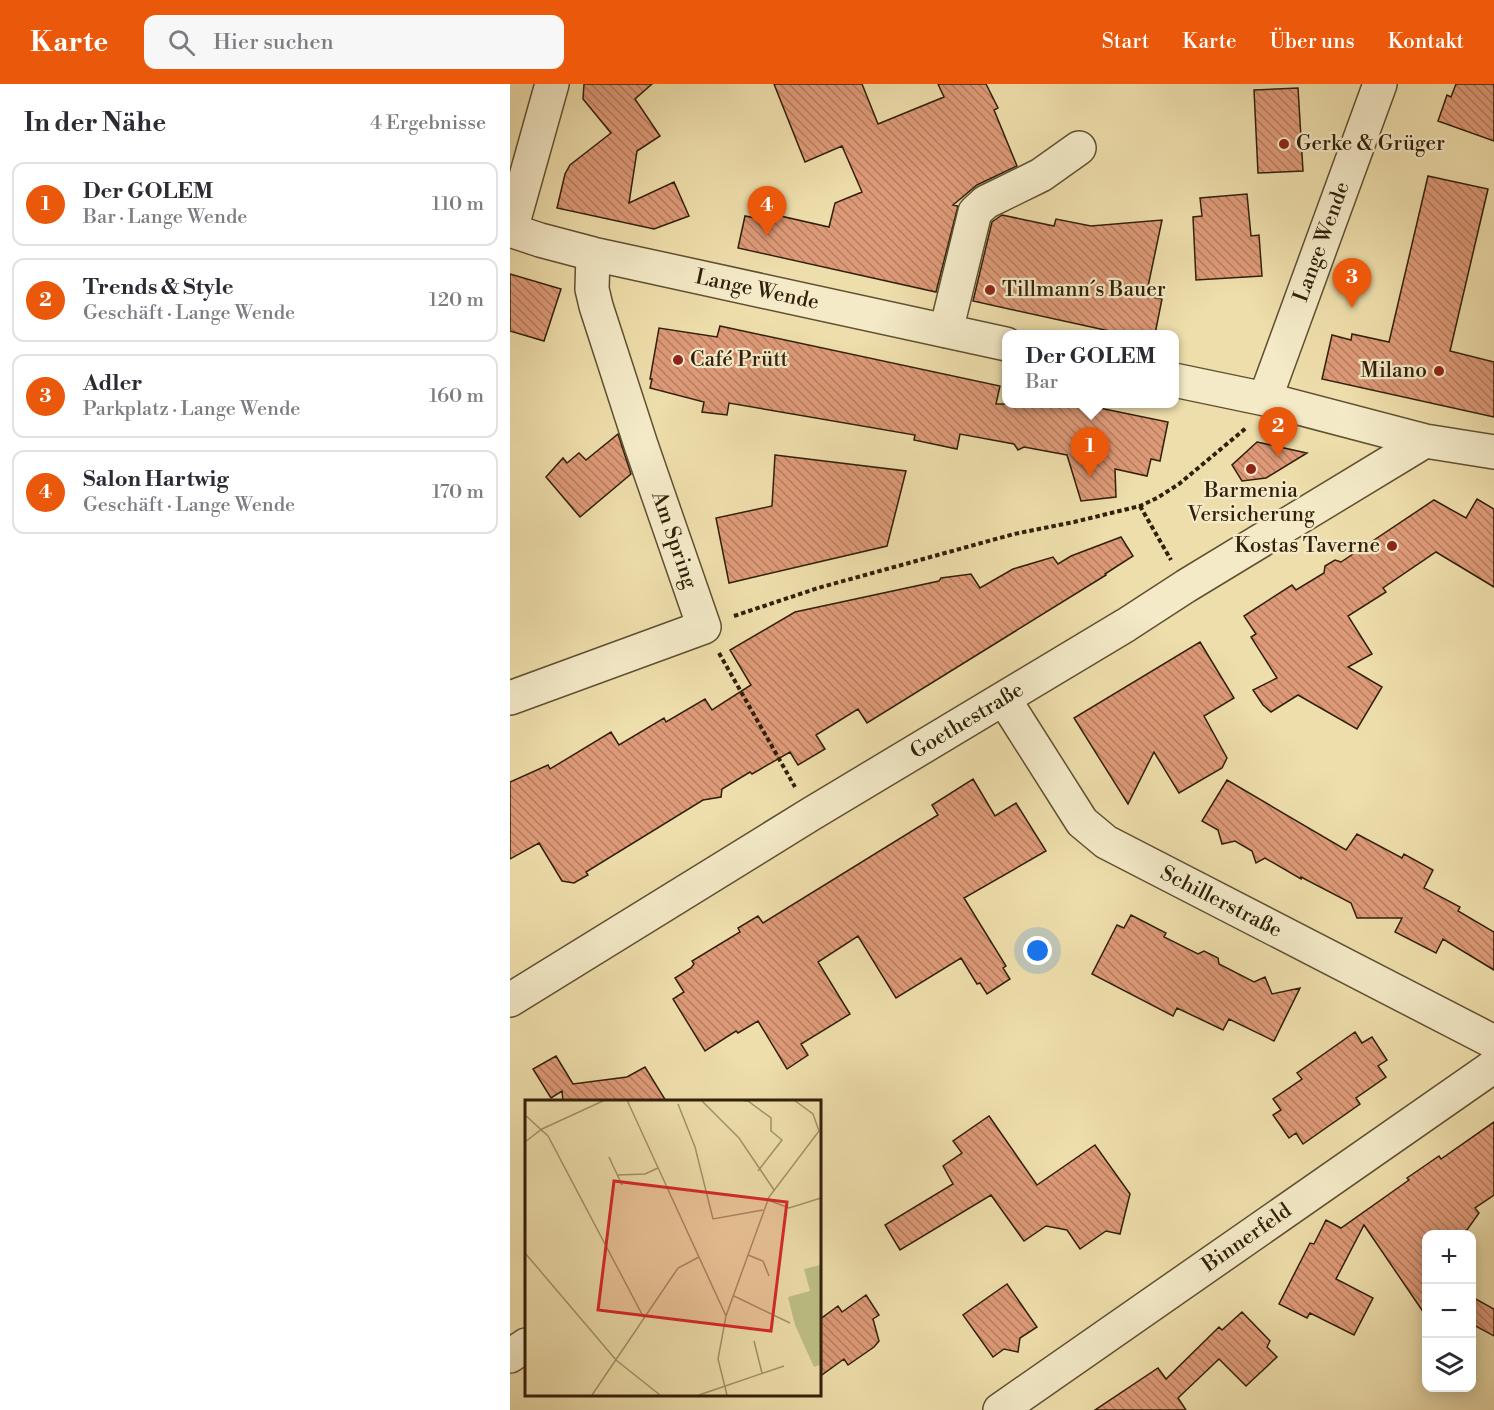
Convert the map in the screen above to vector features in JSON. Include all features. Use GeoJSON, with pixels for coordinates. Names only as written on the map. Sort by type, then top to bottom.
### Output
{"type":"FeatureCollection","features":[{"type":"Feature","properties":{"kind":"street"},"geometry":{"type":"LineString","coordinates":[[510,230],[552,84]]}},
{"type":"Feature","properties":{"kind":"street","name":"Lange Wende"},"geometry":{"type":"LineString","coordinates":[[1271,401],[1380,84]]}},
{"type":"Feature","properties":{"kind":"street"},"geometry":{"type":"LineString","coordinates":[[946,331],[975,212],[986,202],[1041,176],[1079,148]]}},
{"type":"Feature","properties":{"kind":"street","name":"Lange Wende"},"geometry":{"type":"LineString","coordinates":[[510,230],[593,254],[1002,343]]}},
{"type":"Feature","properties":{"kind":"street","name":"Am Spring"},"geometry":{"type":"LineString","coordinates":[[593,254],[592,289],[596,306],[704,627]]}},
{"type":"Feature","properties":{"kind":"street"},"geometry":{"type":"LineString","coordinates":[[1179,381],[1271,401],[1425,441],[1494,453]]}},
{"type":"Feature","properties":{"kind":"street","name":"Goethestraße"},"geometry":{"type":"LineString","coordinates":[[510,1000],[811,814],[1126,626],[1186,586],[1425,441]]}},
{"type":"Feature","properties":{"kind":"street"},"geometry":{"type":"LineString","coordinates":[[510,698],[704,627]]}},
{"type":"Feature","properties":{"kind":"street","name":"Schillerstraße"},"geometry":{"type":"LineString","coordinates":[[1004,699],[1082,822],[1106,842],[1494,1042]]}},
{"type":"Feature","properties":{"kind":"street","name":"Binnerfeld"},"geometry":{"type":"LineString","coordinates":[[1000,1410],[1494,1066]]}},
{"type":"Feature","properties":{"kind":"street"},"geometry":{"type":"LineString","coordinates":[[510,1356],[525,1347]]}},
{"type":"Feature","properties":{"kind":"path"},"geometry":{"type":"LineString","coordinates":[[811,814],[704,627],[759,606],[818,588],[1014,534],[1140,506],[1179,484],[1271,401]]}},
{"type":"Feature","properties":{"kind":"path"},"geometry":{"type":"LineString","coordinates":[[1140,506],[1186,586]]}},
{"type":"Feature","properties":{"kind":"building"},"geometry":{"type":"Polygon","coordinates":[[[584,84],[652,84],[635,99],[660,136],[637,151],[629,203],[674,182],[689,216],[654,229],[557,208],[565,174],[570,165],[611,133],[583,99],[584,84]]]}},
{"type":"Feature","properties":{"kind":"building"},"geometry":{"type":"Polygon","coordinates":[[[774,84],[862,84],[878,124],[944,97],[938,84],[986,84],[998,108],[994,110],[1017,166],[977,185],[953,205],[958,206],[936,292],[738,248],[745,216],[775,222],[776,215],[829,227],[835,203],[862,192],[842,146],[805,162],[774,84]]]}},
{"type":"Feature","properties":{"kind":"building"},"geometry":{"type":"Polygon","coordinates":[[[1456,84],[1494,84],[1494,141],[1438,121],[1447,95],[1451,97],[1456,84]]]}},
{"type":"Feature","properties":{"kind":"building","name":"Gerke & Grüger"},"geometry":{"type":"Polygon","coordinates":[[[1298,88],[1303,171],[1258,173],[1254,90],[1298,88]]]}},
{"type":"Feature","properties":{"kind":"building"},"geometry":{"type":"Polygon","coordinates":[[[1428,176],[1488,189],[1450,351],[1494,362],[1494,417],[1322,379],[1332,335],[1351,340],[1352,334],[1389,342],[1428,176]]]}},
{"type":"Feature","properties":{"kind":"building"},"geometry":{"type":"Polygon","coordinates":[[[1247,194],[1251,236],[1259,235],[1262,276],[1196,280],[1193,217],[1202,216],[1200,198],[1247,194]]]}},
{"type":"Feature","properties":{"kind":"building"},"geometry":{"type":"Polygon","coordinates":[[[1002,215],[1054,226],[1056,219],[1091,226],[1162,220],[1146,296],[1162,299],[1156,330],[1105,330],[973,301],[992,222],[1002,215]]]}},
{"type":"Feature","properties":{"kind":"building"},"geometry":{"type":"Polygon","coordinates":[[[510,274],[561,289],[544,341],[510,331],[510,274]]]}},
{"type":"Feature","properties":{"kind":"building"},"geometry":{"type":"Polygon","coordinates":[[[720,326],[1000,386],[996,404],[1002,404],[1002,408],[1100,408],[1168,422],[1160,461],[1151,459],[1147,476],[1115,469],[1116,497],[1081,501],[1067,455],[1024,447],[1018,450],[1014,444],[960,434],[957,449],[914,440],[915,435],[729,403],[727,415],[702,412],[704,402],[650,388],[659,328],[717,337],[720,326]]]}},
{"type":"Feature","properties":{"kind":"building"},"geometry":{"type":"Polygon","coordinates":[[[618,434],[631,474],[580,517],[546,477],[563,458],[567,463],[579,453],[586,460],[618,434]]]}},
{"type":"Feature","properties":{"kind":"building"},"geometry":{"type":"Polygon","coordinates":[[[1257,442],[1307,453],[1266,478],[1242,481],[1232,465],[1257,442]]]}},
{"type":"Feature","properties":{"kind":"building"},"geometry":{"type":"Polygon","coordinates":[[[775,455],[906,471],[887,546],[729,583],[716,518],[772,506],[775,455]]]}},
{"type":"Feature","properties":{"kind":"building"},"geometry":{"type":"Polygon","coordinates":[[[1477,499],[1494,509],[1494,587],[1436,552],[1383,588],[1386,592],[1348,616],[1372,654],[1348,667],[1382,687],[1357,729],[1298,695],[1271,712],[1263,705],[1253,690],[1277,678],[1251,637],[1256,634],[1244,616],[1292,585],[1296,590],[1324,573],[1325,566],[1335,560],[1341,562],[1434,500],[1466,518],[1477,499]]]}},
{"type":"Feature","properties":{"kind":"building"},"geometry":{"type":"Polygon","coordinates":[[[1121,537],[1133,556],[867,723],[858,709],[816,735],[825,749],[798,765],[790,752],[752,774],[750,772],[722,789],[721,797],[703,800],[586,872],[588,875],[574,883],[562,881],[539,843],[510,859],[510,782],[548,765],[550,769],[611,732],[619,745],[664,718],[666,722],[705,699],[712,710],[751,685],[730,650],[795,612],[939,581],[941,578],[971,574],[980,588],[1013,569],[1053,557],[1058,564],[1071,556],[1121,537]]]}},
{"type":"Feature","properties":{"kind":"building"},"geometry":{"type":"Polygon","coordinates":[[[1200,642],[1234,698],[1204,716],[1227,758],[1222,768],[1179,793],[1154,752],[1128,804],[1074,718],[1200,642]]]}},
{"type":"Feature","properties":{"kind":"building"},"geometry":{"type":"Polygon","coordinates":[[[973,779],[995,816],[1016,803],[1046,851],[964,898],[1006,966],[1003,968],[1010,979],[987,994],[980,983],[977,984],[961,958],[896,998],[858,936],[818,962],[850,1014],[801,1044],[808,1055],[787,1069],[758,1021],[738,1033],[736,1031],[705,1051],[673,999],[684,992],[675,978],[691,968],[694,964],[692,961],[740,932],[738,928],[758,916],[763,923],[938,815],[932,805],[973,779]]]}},
{"type":"Feature","properties":{"kind":"building"},"geometry":{"type":"Polygon","coordinates":[[[1227,780],[1346,850],[1357,834],[1402,858],[1404,854],[1433,870],[1424,888],[1460,907],[1458,911],[1494,932],[1494,970],[1443,939],[1436,953],[1395,932],[1402,918],[1357,918],[1351,903],[1301,877],[1301,879],[1265,858],[1256,863],[1252,851],[1235,841],[1222,844],[1218,830],[1202,821],[1227,780]]]}},
{"type":"Feature","properties":{"kind":"building"},"geometry":{"type":"Polygon","coordinates":[[[1131,915],[1166,933],[1164,937],[1198,954],[1204,951],[1218,958],[1219,964],[1254,982],[1265,977],[1272,994],[1300,988],[1274,1041],[1229,1019],[1223,1030],[1177,1008],[1173,1016],[1092,974],[1117,925],[1124,928],[1131,915]]]}},
{"type":"Feature","properties":{"kind":"building"},"geometry":{"type":"Polygon","coordinates":[[[1355,1032],[1362,1043],[1372,1037],[1387,1060],[1378,1066],[1386,1077],[1356,1098],[1360,1104],[1303,1144],[1296,1133],[1289,1138],[1273,1115],[1281,1110],[1273,1099],[1302,1079],[1297,1073],[1355,1032]]]}},
{"type":"Feature","properties":{"kind":"building"},"geometry":{"type":"Polygon","coordinates":[[[556,1056],[573,1084],[627,1077],[645,1067],[665,1100],[563,1100],[562,1091],[551,1098],[533,1069],[556,1056]]]}},
{"type":"Feature","properties":{"kind":"building"},"geometry":{"type":"Polygon","coordinates":[[[989,1116],[1037,1185],[1095,1145],[1130,1194],[1120,1234],[1106,1231],[1080,1249],[1067,1230],[1046,1226],[1024,1241],[991,1195],[900,1250],[885,1225],[953,1184],[943,1166],[962,1153],[953,1141],[989,1116]]]}},
{"type":"Feature","properties":{"kind":"building"},"geometry":{"type":"Polygon","coordinates":[[[1494,1122],[1494,1195],[1475,1208],[1479,1213],[1467,1230],[1422,1230],[1422,1310],[1364,1225],[1336,1279],[1373,1298],[1354,1335],[1310,1313],[1307,1318],[1279,1304],[1310,1243],[1314,1244],[1326,1220],[1341,1228],[1409,1180],[1407,1178],[1439,1156],[1441,1159],[1494,1122]]]}},
{"type":"Feature","properties":{"kind":"building"},"geometry":{"type":"Polygon","coordinates":[[[1007,1284],[1037,1327],[1020,1338],[1018,1352],[1004,1349],[993,1357],[963,1315],[1007,1284]]]}},
{"type":"Feature","properties":{"kind":"building"},"geometry":{"type":"Polygon","coordinates":[[[866,1295],[879,1315],[873,1319],[879,1341],[848,1365],[844,1359],[820,1376],[820,1319],[838,1306],[842,1312],[866,1295]]]}},
{"type":"Feature","properties":{"kind":"building"},"geometry":{"type":"Polygon","coordinates":[[[1476,1299],[1494,1309],[1494,1336],[1476,1326],[1476,1299]]]}},
{"type":"Feature","properties":{"kind":"building"},"geometry":{"type":"Polygon","coordinates":[[[1242,1312],[1270,1341],[1267,1347],[1277,1357],[1246,1386],[1219,1359],[1178,1398],[1186,1410],[1095,1410],[1158,1368],[1166,1379],[1219,1327],[1222,1330],[1242,1312]]]}},
{"type":"Feature","properties":{"kind":"place","name":"Gerke & Grüger"},"geometry":{"type":"Point","coordinates":[1284,144]}},
{"type":"Feature","properties":{"kind":"place","name":"Salon Hartwig"},"geometry":{"type":"Point","coordinates":[767,236]}},
{"type":"Feature","properties":{"kind":"place","name":"Tillmann´s Bauer"},"geometry":{"type":"Point","coordinates":[990,290]}},
{"type":"Feature","properties":{"kind":"place","name":"Adler"},"geometry":{"type":"Point","coordinates":[1352,308]}},
{"type":"Feature","properties":{"kind":"place","name":"Café Prütt"},"geometry":{"type":"Point","coordinates":[678,360]}},
{"type":"Feature","properties":{"kind":"place","name":"Milano"},"geometry":{"type":"Point","coordinates":[1439,371]}},
{"type":"Feature","properties":{"kind":"place","name":"Trends & Style"},"geometry":{"type":"Point","coordinates":[1278,457]}},
{"type":"Feature","properties":{"kind":"place","name":"Barmenia Versicherung"},"geometry":{"type":"Point","coordinates":[1251,469]}},
{"type":"Feature","properties":{"kind":"place","name":"Der GOLEM"},"geometry":{"type":"Point","coordinates":[1090,477]}},
{"type":"Feature","properties":{"kind":"place","name":"Kostas Taverne"},"geometry":{"type":"Point","coordinates":[1392,546]}}]}
